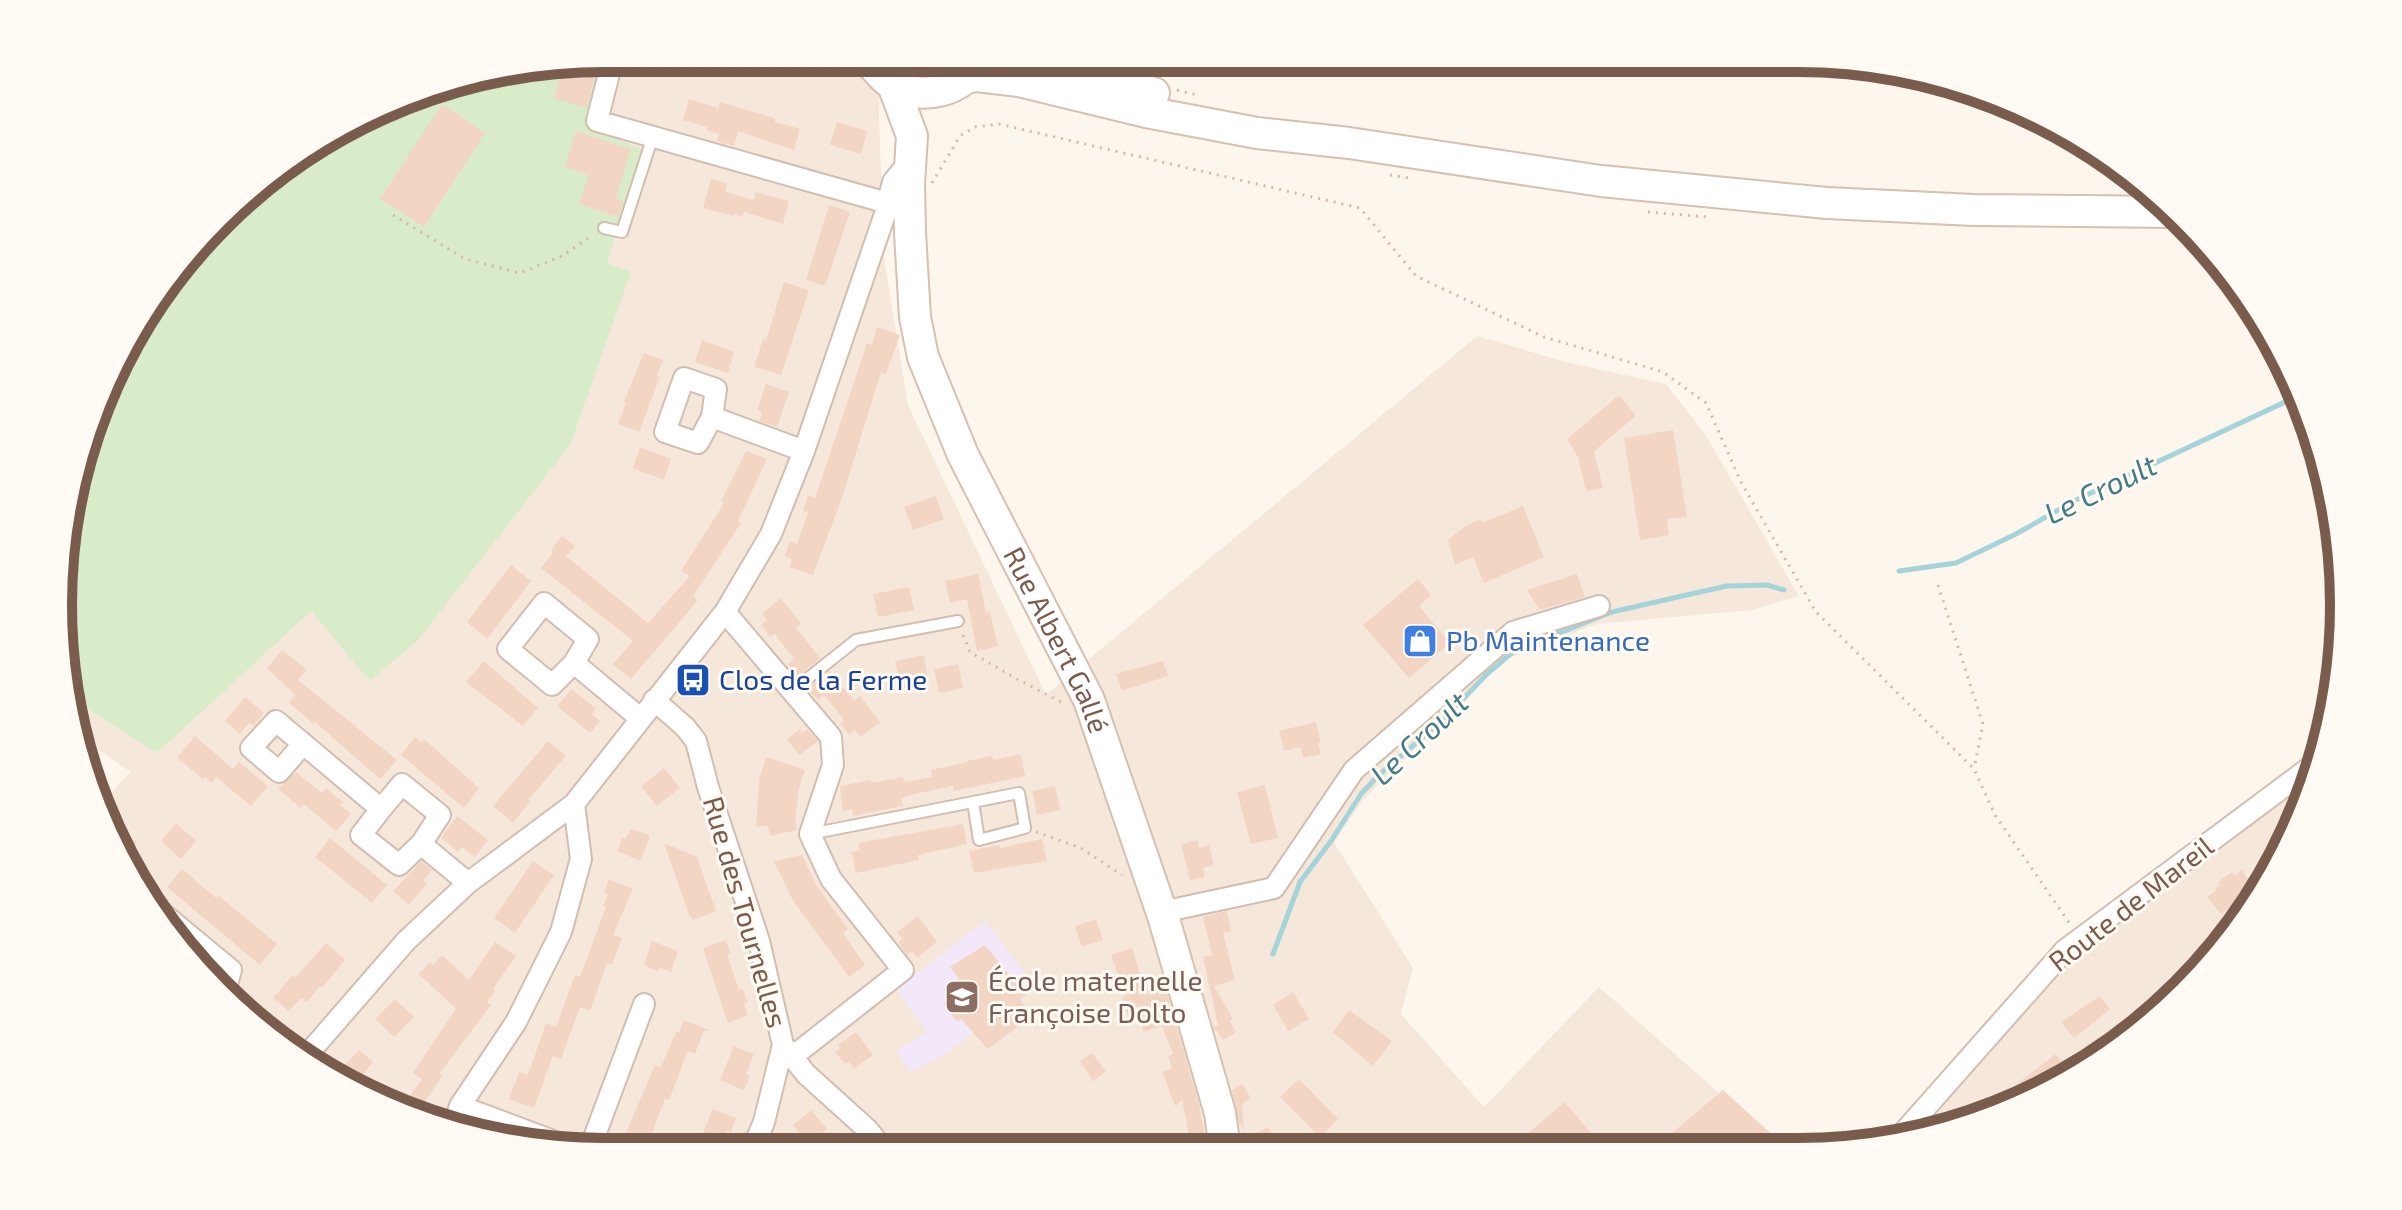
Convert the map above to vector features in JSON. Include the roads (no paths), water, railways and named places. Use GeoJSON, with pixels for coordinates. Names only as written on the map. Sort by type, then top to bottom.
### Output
{"type":"FeatureCollection","features":[{"type":"Feature","properties":{"kind":"street"},"geometry":{"type":"LineString","coordinates":[[312,1050],[406,941],[468,883],[574,804],[725,612],[771,534],[899,198],[597,121],[609,72]]}},
{"type":"Feature","properties":{"kind":"street"},"geometry":{"type":"LineString","coordinates":[[877,72],[912,136]]}},
{"type":"Feature","properties":{"kind":"street"},"geometry":{"type":"LineString","coordinates":[[881,72],[910,92],[946,90],[967,74],[1019,81],[1084,98],[1257,133],[1349,143],[1601,181],[1827,203],[1974,210],[2156,212]]}},
{"type":"Feature","properties":{"kind":"street"},"geometry":{"type":"LineString","coordinates":[[1076,72],[1349,143]]}},
{"type":"Feature","properties":{"kind":"street"},"geometry":{"type":"LineString","coordinates":[[912,136],[930,106],[967,74]]}},
{"type":"Feature","properties":{"kind":"street","name":"Rue Albert Gallé"},"geometry":{"type":"LineString","coordinates":[[912,136],[899,198],[923,357],[963,455],[1073,668],[1095,719],[1159,905],[1220,1113],[1223,1138]]}},
{"type":"Feature","properties":{"kind":"street"},"geometry":{"type":"LineString","coordinates":[[712,417],[804,451]]}},
{"type":"Feature","properties":{"kind":"street"},"geometry":{"type":"LineString","coordinates":[[1159,905],[1274,888],[1354,770],[1513,632],[1599,606]]}},
{"type":"Feature","properties":{"kind":"street"},"geometry":{"type":"LineString","coordinates":[[725,612],[831,737],[833,765],[810,834],[831,879],[903,970],[788,1051],[757,1138]]}},
{"type":"Feature","properties":{"kind":"street"},"geometry":{"type":"LineString","coordinates":[[574,663],[640,718]]}},
{"type":"Feature","properties":{"kind":"street","name":"Rue des Tournelles"},"geometry":{"type":"LineString","coordinates":[[654,700],[696,741],[759,941],[788,1051],[806,1074],[874,1138]]}},
{"type":"Feature","properties":{"kind":"street"},"geometry":{"type":"LineString","coordinates":[[303,744],[381,809]]}},
{"type":"Feature","properties":{"kind":"street","name":"Route de Mareil"},"geometry":{"type":"LineString","coordinates":[[1909,1126],[2065,950],[2303,772]]}},
{"type":"Feature","properties":{"kind":"street"},"geometry":{"type":"LineString","coordinates":[[402,784],[440,815],[421,844],[399,865],[361,835],[402,784]]}},
{"type":"Feature","properties":{"kind":"street"},"geometry":{"type":"LineString","coordinates":[[456,1117],[460,1106],[516,1022],[561,932],[581,859],[574,804]]}},
{"type":"Feature","properties":{"kind":"street"},"geometry":{"type":"LineString","coordinates":[[421,844],[468,883]]}},
{"type":"Feature","properties":{"kind":"street"},"geometry":{"type":"LineString","coordinates":[[183,930],[231,970],[228,982]]}},
{"type":"Feature","properties":{"kind":"street"},"geometry":{"type":"LineString","coordinates":[[594,1138],[644,1004]]}},
{"type":"Feature","properties":{"kind":"street"},"geometry":{"type":"LineString","coordinates":[[460,1106],[530,1132]]}},
{"type":"Feature","properties":{"kind":"lane"},"geometry":{"type":"LineString","coordinates":[[604,228],[622,232],[653,136]]}},
{"type":"Feature","properties":{"kind":"lane"},"geometry":{"type":"LineString","coordinates":[[792,691],[856,640],[958,621]]}},
{"type":"Feature","properties":{"kind":"lane"},"geometry":{"type":"LineString","coordinates":[[810,834],[973,802],[1019,793],[1025,828],[979,840],[973,802]]}},
{"type":"Feature","properties":{"kind":"waterway","name":"Le Croult"},"geometry":{"type":"LineString","coordinates":[[1899,571],[1956,563],[2076,500],[2289,400]]}},
{"type":"Feature","properties":{"kind":"waterway","name":"Le Croult"},"geometry":{"type":"LineString","coordinates":[[1273,954],[1300,882],[1361,794],[1514,651],[1612,612],[1682,596],[1727,586],[1767,585],[1784,590]]}},
{"type":"Feature","properties":{"kind":"place","name":"Pb Maintenance"},"geometry":{"type":"Point","coordinates":[1420,641]}},
{"type":"Feature","properties":{"kind":"place","name":"Clos de la Ferme"},"geometry":{"type":"Point","coordinates":[693,680]}},
{"type":"Feature","properties":{"kind":"place","name":"École maternelle Françoise Dolto"},"geometry":{"type":"Point","coordinates":[962,997]}}]}
